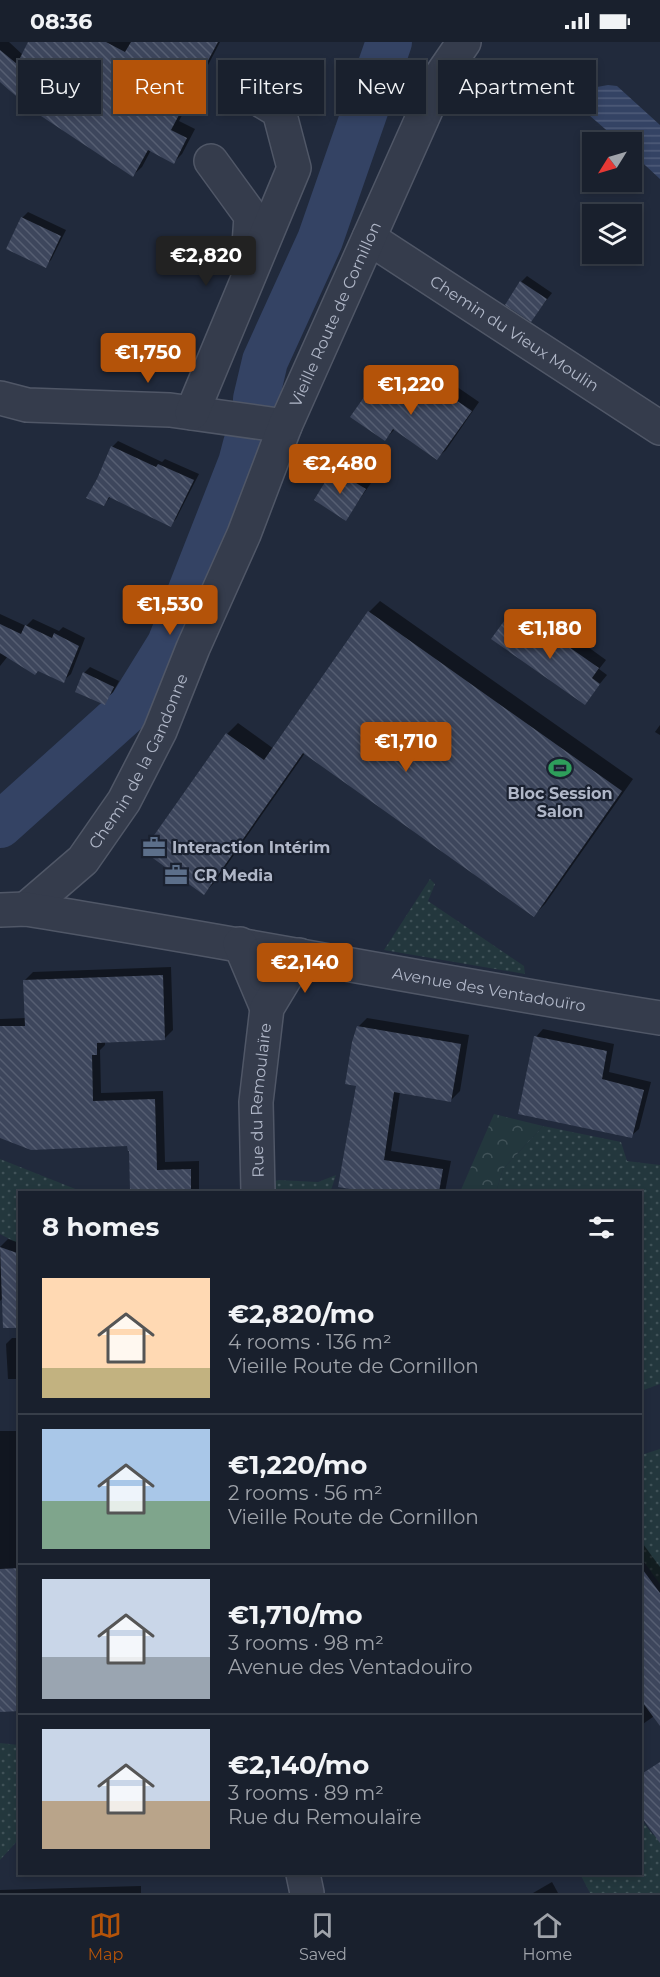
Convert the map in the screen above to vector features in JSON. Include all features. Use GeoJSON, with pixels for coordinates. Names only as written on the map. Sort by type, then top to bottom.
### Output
{"type":"FeatureCollection","features":[{"type":"Feature","properties":{"kind":"street","name":"Vieille Route de Cornillon"},"geometry":{"type":"LineString","coordinates":[[0,398],[27,405],[181,412],[285,426],[442,74],[464,42]]}},
{"type":"Feature","properties":{"kind":"street"},"geometry":{"type":"LineString","coordinates":[[181,412],[294,168],[280,114]]}},
{"type":"Feature","properties":{"kind":"street"},"geometry":{"type":"LineString","coordinates":[[181,412],[247,263],[251,216],[211,161]]}},
{"type":"Feature","properties":{"kind":"street","name":"Chemin du Vieux Moulin"},"geometry":{"type":"LineString","coordinates":[[369,238],[660,428]]}},
{"type":"Feature","properties":{"kind":"street","name":"Chemin de la Gandonne"},"geometry":{"type":"LineString","coordinates":[[13,909],[83,860],[124,801],[160,731],[193,648],[244,534],[285,426]]}},
{"type":"Feature","properties":{"kind":"street","name":"Chemin de la Gandonne"},"geometry":{"type":"LineString","coordinates":[[83,860],[87,919]]}},
{"type":"Feature","properties":{"kind":"street","name":"Avenue des Ventadouïro"},"geometry":{"type":"LineString","coordinates":[[13,909],[240,944],[660,1018]]}},
{"type":"Feature","properties":{"kind":"street","name":"Rue du Remoulaïre"},"geometry":{"type":"LineString","coordinates":[[240,944],[267,1008]]}},
{"type":"Feature","properties":{"kind":"street","name":"Rue du Remoulaïre"},"geometry":{"type":"LineString","coordinates":[[258,1191],[256,1102],[267,1008],[299,955]]}},
{"type":"Feature","properties":{"kind":"street"},"geometry":{"type":"LineString","coordinates":[[303,1875],[307,1893]]}},
{"type":"Feature","properties":{"kind":"green space"},"geometry":{"type":"Polygon","coordinates":[[[430,879],[435,884],[428,901],[524,966],[525,974],[384,950],[430,879]]]}},
{"type":"Feature","properties":{"kind":"green space"},"geometry":{"type":"Polygon","coordinates":[[[494,1114],[543,1126],[503,1169],[496,1191],[460,1191],[494,1114]]]}},
{"type":"Feature","properties":{"kind":"green space"},"geometry":{"type":"Polygon","coordinates":[[[543,1126],[621,1142],[627,1161],[660,1165],[660,1384],[642,1391],[642,1191],[496,1191],[503,1169],[543,1126]]]}},
{"type":"Feature","properties":{"kind":"green space"},"geometry":{"type":"Polygon","coordinates":[[[0,1159],[80,1191],[18,1191],[18,1243],[0,1234],[0,1159]]]}},
{"type":"Feature","properties":{"kind":"green space"},"geometry":{"type":"Polygon","coordinates":[[[336,1175],[331,1190],[335,1191],[273,1191],[274,1181],[318,1182],[336,1175]]]}},
{"type":"Feature","properties":{"kind":"green space"},"geometry":{"type":"Polygon","coordinates":[[[660,1449],[660,1584],[642,1559],[642,1455],[660,1449]]]}},
{"type":"Feature","properties":{"kind":"green space"},"geometry":{"type":"Polygon","coordinates":[[[0,1743],[18,1745],[18,1840],[0,1860],[0,1743]]]}},
{"type":"Feature","properties":{"kind":"green space"},"geometry":{"type":"Polygon","coordinates":[[[642,1820],[653,1835],[660,1830],[660,1893],[590,1893],[581,1875],[642,1875],[642,1820]]]}},
{"type":"Feature","properties":{"kind":"water"},"geometry":{"type":"Polygon","coordinates":[[[617,86],[660,125],[660,179],[642,162],[642,132],[609,132],[589,115],[596,114],[597,87],[617,86]]]}},
{"type":"Feature","properties":{"kind":"building"},"geometry":{"type":"Polygon","coordinates":[[[28,42],[106,42],[125,52],[131,42],[218,42],[206,64],[206,60],[113,60],[113,114],[180,114],[171,130],[187,138],[174,164],[148,150],[133,177],[38,114],[101,114],[101,60],[19,60],[28,42]]]}},
{"type":"Feature","properties":{"kind":"building"},"geometry":{"type":"Polygon","coordinates":[[[0,50],[17,64],[18,62],[18,97],[0,82],[0,50]]]}},
{"type":"Feature","properties":{"kind":"building"},"geometry":{"type":"Polygon","coordinates":[[[21,217],[61,236],[46,268],[6,249],[21,217]]]}},
{"type":"Feature","properties":{"kind":"building"},"geometry":{"type":"Polygon","coordinates":[[[520,281],[547,299],[531,322],[505,305],[520,281]]]}},
{"type":"Feature","properties":{"kind":"building"},"geometry":{"type":"Polygon","coordinates":[[[381,373],[427,403],[438,388],[472,411],[437,460],[393,429],[385,441],[350,417],[381,373]]]}},
{"type":"Feature","properties":{"kind":"building"},"geometry":{"type":"Polygon","coordinates":[[[111,446],[156,467],[158,464],[194,480],[171,527],[109,497],[104,506],[86,498],[111,446]]]}},
{"type":"Feature","properties":{"kind":"building"},"geometry":{"type":"Polygon","coordinates":[[[333,469],[366,489],[346,521],[314,500],[333,469]]]}},
{"type":"Feature","properties":{"kind":"building"},"geometry":{"type":"Polygon","coordinates":[[[368,611],[622,791],[534,917],[303,753],[204,895],[143,851],[226,733],[264,760],[368,611]]]}},
{"type":"Feature","properties":{"kind":"building"},"geometry":{"type":"Polygon","coordinates":[[[507,617],[543,642],[549,633],[599,668],[592,678],[600,684],[585,705],[491,639],[507,617]]]}},
{"type":"Feature","properties":{"kind":"building"},"geometry":{"type":"Polygon","coordinates":[[[0,624],[21,634],[25,625],[52,638],[54,633],[79,646],[64,683],[38,671],[35,675],[0,653],[0,624]]]}},
{"type":"Feature","properties":{"kind":"building"},"geometry":{"type":"Polygon","coordinates":[[[83,672],[114,687],[105,705],[75,692],[83,672]]]}},
{"type":"Feature","properties":{"kind":"building"},"geometry":{"type":"Polygon","coordinates":[[[163,975],[165,1040],[97,1043],[97,1055],[92,1055],[93,1101],[155,1099],[157,1170],[191,1169],[191,1191],[130,1190],[127,1146],[31,1150],[0,1138],[0,1026],[25,1026],[23,980],[163,975]]]}},
{"type":"Feature","properties":{"kind":"building"},"geometry":{"type":"Polygon","coordinates":[[[357,1026],[461,1044],[451,1102],[394,1092],[384,1160],[443,1169],[439,1191],[362,1191],[338,1187],[356,1086],[345,1084],[357,1026]]]}},
{"type":"Feature","properties":{"kind":"building"},"geometry":{"type":"Polygon","coordinates":[[[534,1036],[607,1051],[602,1079],[644,1090],[632,1138],[518,1114],[534,1036]]]}},
{"type":"Feature","properties":{"kind":"building"},"geometry":{"type":"Polygon","coordinates":[[[0,1247],[18,1253],[18,1328],[3,1328],[0,1247]]]}},
{"type":"Feature","properties":{"kind":"building"},"geometry":{"type":"Polygon","coordinates":[[[18,1568],[18,1711],[0,1712],[0,1569],[18,1568]]]}},
{"type":"Feature","properties":{"kind":"building"},"geometry":{"type":"Polygon","coordinates":[[[642,1569],[660,1593],[660,1726],[642,1702],[642,1569]]]}},
{"type":"Feature","properties":{"kind":"building"},"geometry":{"type":"Polygon","coordinates":[[[660,1762],[660,1843],[642,1818],[642,1774],[660,1762]]]}},
{"type":"Feature","properties":{"kind":"waterway"},"geometry":{"type":"LineString","coordinates":[[256,399],[265,361],[320,240],[389,42]]}},
{"type":"Feature","properties":{"kind":"waterway"},"geometry":{"type":"LineString","coordinates":[[0,825],[131,707],[170,644],[241,463],[246,444]]}},
{"type":"Feature","properties":{"kind":"place","name":"Bloc Session Salon"},"geometry":{"type":"Point","coordinates":[560,768]}},
{"type":"Feature","properties":{"kind":"place","name":"Interaction Intérim"},"geometry":{"type":"Point","coordinates":[154,847]}},
{"type":"Feature","properties":{"kind":"place","name":"CR Media"},"geometry":{"type":"Point","coordinates":[176,875]}}]}
